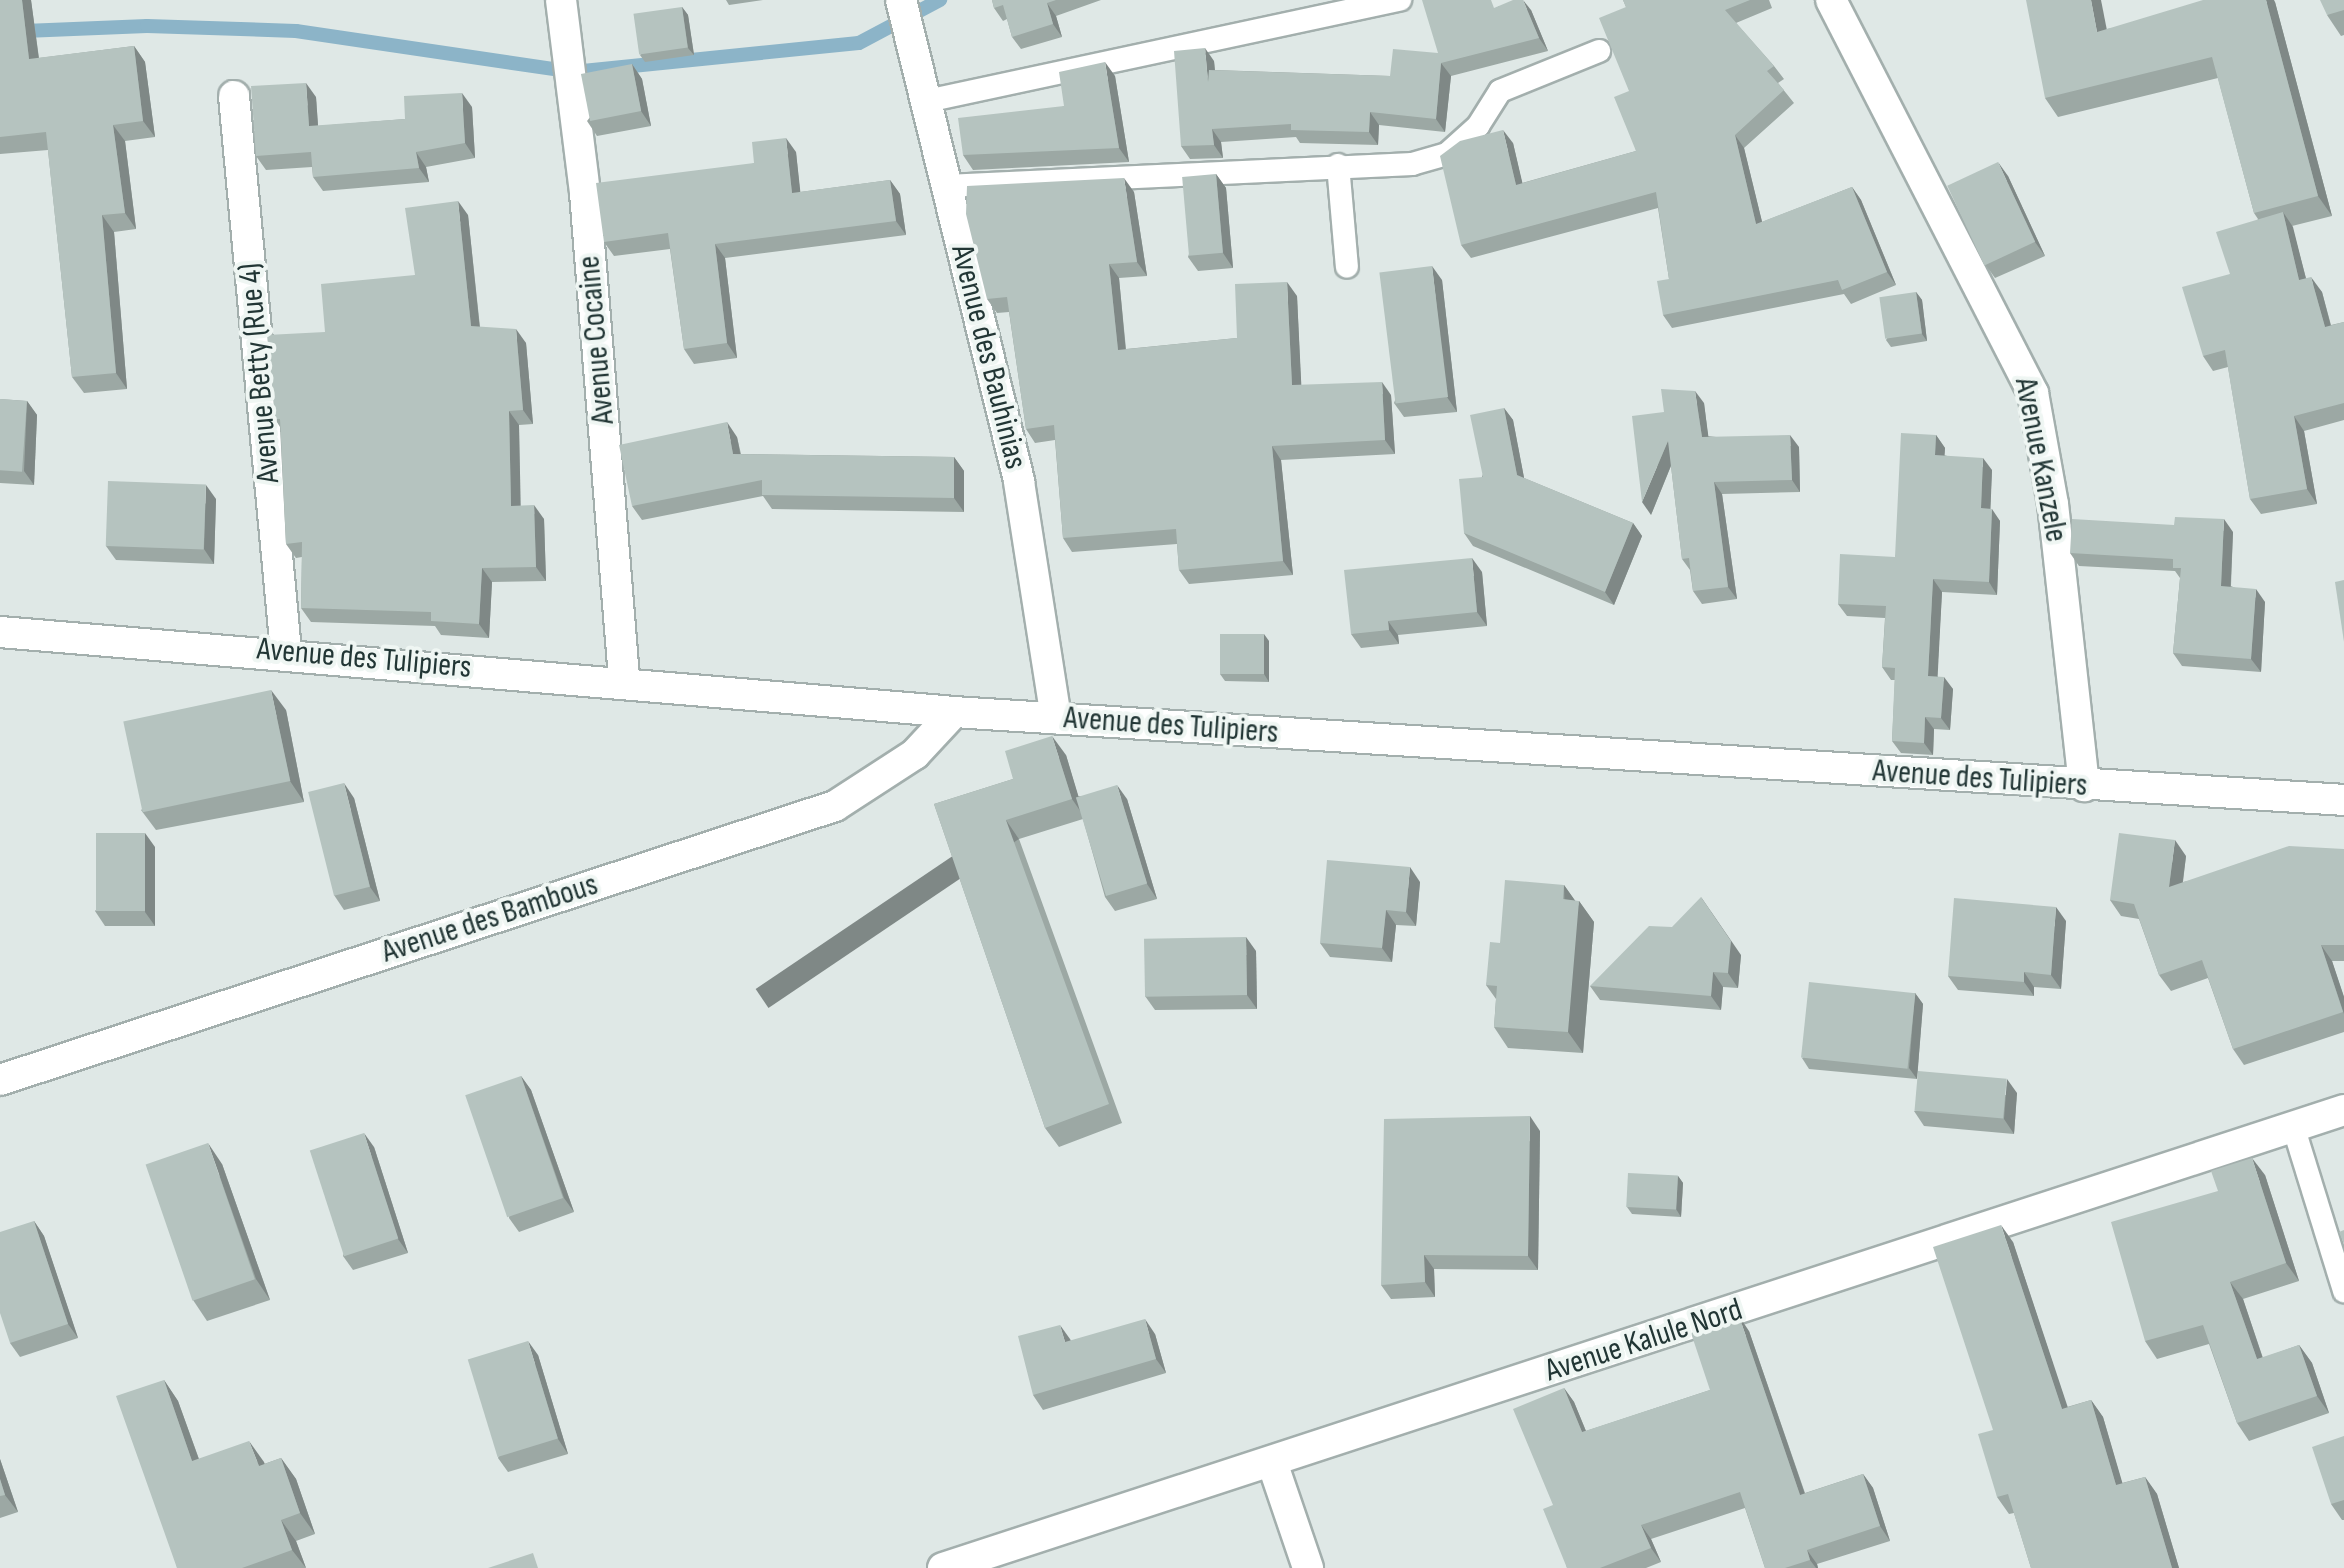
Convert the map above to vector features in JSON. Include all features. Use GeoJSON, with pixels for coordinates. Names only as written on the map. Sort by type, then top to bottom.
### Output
{"type":"FeatureCollection","features":[{"type":"Feature","properties":{"kind":"street","name":"Avenue Cocaine"},"geometry":{"type":"LineString","coordinates":[[560,0],[572,93],[624,682]]}},
{"type":"Feature","properties":{"kind":"street","name":"Avenue Kanzele"},"geometry":{"type":"LineString","coordinates":[[1831,0],[2033,392],[2053,504],[2084,786]]}},
{"type":"Feature","properties":{"kind":"street","name":"Avenue des Bauhinias"},"geometry":{"type":"LineString","coordinates":[[902,4],[1019,482],[1056,718]]}},
{"type":"Feature","properties":{"kind":"street","name":"Avenue Betty (Rue 4)"},"geometry":{"type":"LineString","coordinates":[[234,96],[286,651]]}},
{"type":"Feature","properties":{"kind":"street","name":"Avenue des Tulipiers"},"geometry":{"type":"LineString","coordinates":[[0,632],[286,651],[954,712],[2344,800]]}},
{"type":"Feature","properties":{"kind":"street","name":"Avenue des Bambous"},"geometry":{"type":"LineString","coordinates":[[0,1080],[835,806],[891,773],[954,712]]}},
{"type":"Feature","properties":{"kind":"street","name":"Avenue Kalule Nord"},"geometry":{"type":"LineString","coordinates":[[943,1568],[2344,1110]]}},
{"type":"Feature","properties":{"kind":"street"},"geometry":{"type":"LineString","coordinates":[[1272,1462],[1308,1568]]}},
{"type":"Feature","properties":{"kind":"lane"},"geometry":{"type":"LineString","coordinates":[[927,102],[1400,0]]}},
{"type":"Feature","properties":{"kind":"lane"},"geometry":{"type":"LineString","coordinates":[[946,186],[1412,164],[1448,154],[1478,126],[1500,91],[1599,52]]}},
{"type":"Feature","properties":{"kind":"lane"},"geometry":{"type":"LineString","coordinates":[[1338,165],[1347,267]]}},
{"type":"Feature","properties":{"kind":"lane"},"geometry":{"type":"LineString","coordinates":[[2294,1129],[2344,1291]]}},
{"type":"Feature","properties":{"kind":"building"},"geometry":{"type":"Polygon","coordinates":[[[0,0],[22,0],[29,59],[134,46],[143,121],[113,125],[125,213],[102,215],[116,373],[72,377],[46,132],[0,137],[0,0]]]}},
{"type":"Feature","properties":{"kind":"building"},"geometry":{"type":"Polygon","coordinates":[[[992,0],[1056,0],[1047,3],[1053,24],[1012,37],[1003,5],[994,8],[992,0]]]}},
{"type":"Feature","properties":{"kind":"building"},"geometry":{"type":"Polygon","coordinates":[[[1422,0],[1491,0],[1494,8],[1523,0],[1539,38],[1441,63],[1436,119],[1370,112],[1369,132],[1291,130],[1291,124],[1212,129],[1214,145],[1181,146],[1174,51],[1205,48],[1208,82],[1209,70],[1390,76],[1393,49],[1438,53],[1422,0]]]}},
{"type":"Feature","properties":{"kind":"building"},"geometry":{"type":"Polygon","coordinates":[[[1623,0],[1750,0],[1725,10],[1774,66],[1767,71],[1784,90],[1735,135],[1756,224],[1852,187],[1887,272],[1842,290],[1838,280],[1663,315],[1657,281],[1669,279],[1656,192],[1461,245],[1440,156],[1460,141],[1503,130],[1516,185],[1636,151],[1614,97],[1629,91],[1599,18],[1626,7],[1623,0]]]}},
{"type":"Feature","properties":{"kind":"building"},"geometry":{"type":"Polygon","coordinates":[[[2026,0],[2091,0],[2097,32],[2203,0],[2266,0],[2318,196],[2254,213],[2212,57],[2045,98],[2026,0]]]}},
{"type":"Feature","properties":{"kind":"building"},"geometry":{"type":"Polygon","coordinates":[[[2320,0],[2344,0],[2344,10],[2327,15],[2320,0]]]}},
{"type":"Feature","properties":{"kind":"building"},"geometry":{"type":"Polygon","coordinates":[[[682,7],[688,48],[639,54],[633,14],[682,7]]]}},
{"type":"Feature","properties":{"kind":"building"},"geometry":{"type":"Polygon","coordinates":[[[1105,62],[1119,148],[963,155],[958,118],[1064,106],[1059,72],[1105,62]]]}},
{"type":"Feature","properties":{"kind":"building"},"geometry":{"type":"Polygon","coordinates":[[[632,64],[641,111],[590,121],[581,74],[632,64]]]}},
{"type":"Feature","properties":{"kind":"building"},"geometry":{"type":"Polygon","coordinates":[[[306,83],[309,126],[405,119],[404,96],[462,93],[465,143],[416,152],[419,168],[313,177],[311,152],[256,156],[251,86],[306,83]]]}},
{"type":"Feature","properties":{"kind":"building"},"geometry":{"type":"Polygon","coordinates":[[[786,138],[792,193],[890,180],[896,221],[715,244],[727,343],[684,349],[668,233],[604,242],[596,183],[754,163],[752,142],[786,138]]]}},
{"type":"Feature","properties":{"kind":"building"},"geometry":{"type":"Polygon","coordinates":[[[1998,162],[2035,242],[1984,265],[1947,186],[1998,162]]]}},
{"type":"Feature","properties":{"kind":"building"},"geometry":{"type":"Polygon","coordinates":[[[1216,174],[1223,253],[1189,256],[1182,177],[1216,174]]]}},
{"type":"Feature","properties":{"kind":"building"},"geometry":{"type":"Polygon","coordinates":[[[1124,178],[1137,262],[1109,264],[1118,350],[1237,338],[1235,284],[1287,282],[1292,385],[1382,382],[1385,440],[1272,446],[1283,561],[1179,570],[1176,529],[1063,538],[1054,425],[1026,429],[1007,297],[987,299],[966,214],[967,186],[1124,178]]]}},
{"type":"Feature","properties":{"kind":"building"},"geometry":{"type":"Polygon","coordinates":[[[458,201],[471,326],[516,329],[523,410],[509,411],[511,506],[534,505],[536,567],[482,568],[479,624],[431,621],[431,612],[301,608],[302,542],[286,544],[280,419],[275,419],[267,335],[325,332],[321,284],[415,275],[405,208],[458,201]]]}},
{"type":"Feature","properties":{"kind":"building"},"geometry":{"type":"Polygon","coordinates":[[[2283,212],[2299,280],[2311,277],[2325,327],[2344,322],[2344,403],[2294,416],[2307,489],[2250,499],[2225,350],[2203,356],[2182,287],[2230,274],[2216,232],[2283,212]]]}},
{"type":"Feature","properties":{"kind":"building"},"geometry":{"type":"Polygon","coordinates":[[[1432,266],[1448,397],[1395,403],[1379,272],[1432,266]]]}},
{"type":"Feature","properties":{"kind":"building"},"geometry":{"type":"Polygon","coordinates":[[[1916,292],[1922,334],[1885,339],[1879,297],[1916,292]]]}},
{"type":"Feature","properties":{"kind":"building"},"geometry":{"type":"Polygon","coordinates":[[[1661,389],[1695,391],[1702,437],[1790,435],[1792,480],[1714,482],[1728,587],[1693,591],[1689,558],[1682,559],[1668,441],[1642,502],[1632,416],[1664,412],[1661,389]]]}},
{"type":"Feature","properties":{"kind":"building"},"geometry":{"type":"Polygon","coordinates":[[[0,399],[27,401],[22,472],[0,470],[0,399]]]}},
{"type":"Feature","properties":{"kind":"building"},"geometry":{"type":"Polygon","coordinates":[[[1504,408],[1517,475],[1633,523],[1605,592],[1464,533],[1459,479],[1483,477],[1470,415],[1504,408]]]}},
{"type":"Feature","properties":{"kind":"building"},"geometry":{"type":"Polygon","coordinates":[[[727,422],[733,454],[954,457],[954,498],[762,495],[762,480],[632,506],[619,445],[727,422]]]}},
{"type":"Feature","properties":{"kind":"building"},"geometry":{"type":"Polygon","coordinates":[[[1901,433],[1936,435],[1935,455],[1983,458],[1981,508],[1992,509],[1989,582],[1933,579],[1928,676],[1944,677],[1941,718],[1925,717],[1924,743],[1892,741],[1895,668],[1882,667],[1886,606],[1838,604],[1840,554],[1895,557],[1901,433]]]}},
{"type":"Feature","properties":{"kind":"building"},"geometry":{"type":"Polygon","coordinates":[[[108,481],[206,484],[204,549],[106,546],[108,481]]]}},
{"type":"Feature","properties":{"kind":"building"},"geometry":{"type":"Polygon","coordinates":[[[2175,517],[2224,519],[2221,586],[2256,589],[2251,659],[2173,653],[2181,568],[2173,568],[2173,559],[2070,553],[2072,519],[2174,525],[2175,517]]]}},
{"type":"Feature","properties":{"kind":"building"},"geometry":{"type":"Polygon","coordinates":[[[1472,558],[1477,612],[1388,621],[1389,630],[1351,634],[1344,570],[1472,558]]]}},
{"type":"Feature","properties":{"kind":"building"},"geometry":{"type":"Polygon","coordinates":[[[2344,580],[2344,642],[2335,582],[2344,580]]]}},
{"type":"Feature","properties":{"kind":"building"},"geometry":{"type":"Polygon","coordinates":[[[1220,634],[1264,634],[1264,674],[1220,674],[1220,634]]]}},
{"type":"Feature","properties":{"kind":"building"},"geometry":{"type":"Polygon","coordinates":[[[271,690],[290,781],[143,812],[123,721],[271,690]]]}},
{"type":"Feature","properties":{"kind":"building"},"geometry":{"type":"Polygon","coordinates":[[[1052,736],[1072,799],[1006,820],[1109,1104],[1045,1128],[934,804],[1013,779],[1005,751],[1052,736]]]}},
{"type":"Feature","properties":{"kind":"building"},"geometry":{"type":"Polygon","coordinates":[[[344,783],[370,887],[334,896],[308,792],[344,783]]]}},
{"type":"Feature","properties":{"kind":"building"},"geometry":{"type":"Polygon","coordinates":[[[1117,785],[1147,883],[1106,896],[1076,798],[1117,785]]]}},
{"type":"Feature","properties":{"kind":"building"},"geometry":{"type":"Polygon","coordinates":[[[96,833],[145,833],[145,911],[96,911],[96,833]]]}},
{"type":"Feature","properties":{"kind":"building"},"geometry":{"type":"Polygon","coordinates":[[[2119,833],[2175,840],[2169,887],[2289,846],[2344,849],[2344,945],[2321,945],[2343,1012],[2233,1049],[2202,960],[2159,975],[2134,904],[2110,900],[2119,833]]]}},
{"type":"Feature","properties":{"kind":"building"},"geometry":{"type":"Polygon","coordinates":[[[1327,860],[1410,867],[1406,912],[1386,910],[1382,948],[1320,943],[1327,860]]]}},
{"type":"Feature","properties":{"kind":"building"},"geometry":{"type":"Polygon","coordinates":[[[1505,880],[1564,885],[1563,899],[1579,901],[1568,1032],[1494,1027],[1497,986],[1486,985],[1490,942],[1500,943],[1505,880]]]}},
{"type":"Feature","properties":{"kind":"building"},"geometry":{"type":"Polygon","coordinates":[[[1701,897],[1731,941],[1728,973],[1713,972],[1711,996],[1590,986],[1649,926],[1672,927],[1701,897]]]}},
{"type":"Feature","properties":{"kind":"building"},"geometry":{"type":"Polygon","coordinates":[[[1954,898],[2056,907],[2051,975],[2024,972],[2024,982],[1948,976],[1954,898]]]}},
{"type":"Feature","properties":{"kind":"building"},"geometry":{"type":"Polygon","coordinates":[[[1246,937],[1247,995],[1145,997],[1144,939],[1246,937]]]}},
{"type":"Feature","properties":{"kind":"building"},"geometry":{"type":"Polygon","coordinates":[[[1809,982],[1915,993],[1907,1069],[1801,1058],[1809,982]]]}},
{"type":"Feature","properties":{"kind":"building"},"geometry":{"type":"Polygon","coordinates":[[[1918,1071],[2007,1079],[2003,1119],[1915,1111],[1918,1071]]]}},
{"type":"Feature","properties":{"kind":"building"},"geometry":{"type":"Polygon","coordinates":[[[521,1076],[563,1198],[507,1217],[465,1095],[521,1076]]]}},
{"type":"Feature","properties":{"kind":"building"},"geometry":{"type":"Polygon","coordinates":[[[1530,1116],[1528,1256],[1424,1255],[1425,1282],[1381,1285],[1384,1119],[1530,1116]]]}},
{"type":"Feature","properties":{"kind":"building"},"geometry":{"type":"Polygon","coordinates":[[[364,1133],[398,1239],[344,1256],[310,1151],[364,1133]]]}},
{"type":"Feature","properties":{"kind":"building"},"geometry":{"type":"Polygon","coordinates":[[[208,1143],[255,1279],[192,1301],[146,1164],[208,1143]]]}},
{"type":"Feature","properties":{"kind":"building"},"geometry":{"type":"Polygon","coordinates":[[[2252,1158],[2286,1263],[2230,1282],[2257,1359],[2299,1345],[2317,1396],[2237,1423],[2203,1325],[2145,1341],[2111,1222],[2218,1191],[2211,1171],[2252,1158]]]}},
{"type":"Feature","properties":{"kind":"building"},"geometry":{"type":"Polygon","coordinates":[[[1628,1173],[1678,1176],[1676,1210],[1626,1207],[1628,1173]]]}},
{"type":"Feature","properties":{"kind":"building"},"geometry":{"type":"Polygon","coordinates":[[[34,1221],[68,1324],[10,1343],[0,1313],[0,1232],[34,1221]]]}},
{"type":"Feature","properties":{"kind":"building"},"geometry":{"type":"Polygon","coordinates":[[[2001,1225],[2062,1409],[2091,1400],[2116,1485],[2145,1477],[2172,1568],[2031,1568],[2008,1494],[1997,1497],[1978,1434],[1993,1430],[1933,1247],[2001,1225]]]}},
{"type":"Feature","properties":{"kind":"building"},"geometry":{"type":"Polygon","coordinates":[[[1739,1316],[1800,1495],[1863,1474],[1880,1526],[1807,1550],[1810,1560],[1785,1568],[1765,1568],[1740,1492],[1641,1525],[1651,1548],[1600,1568],[1567,1568],[1543,1509],[1553,1505],[1513,1409],[1564,1388],[1582,1432],[1710,1390],[1691,1333],[1739,1316]]]}},
{"type":"Feature","properties":{"kind":"building"},"geometry":{"type":"Polygon","coordinates":[[[1145,1319],[1156,1359],[1033,1395],[1018,1336],[1060,1325],[1065,1342],[1145,1319]]]}},
{"type":"Feature","properties":{"kind":"building"},"geometry":{"type":"Polygon","coordinates":[[[528,1341],[558,1439],[498,1457],[468,1359],[528,1341]]]}},
{"type":"Feature","properties":{"kind":"building"},"geometry":{"type":"Polygon","coordinates":[[[164,1380],[192,1461],[249,1441],[259,1466],[281,1458],[300,1513],[281,1520],[292,1550],[242,1568],[177,1568],[116,1396],[164,1380]]]}},
{"type":"Feature","properties":{"kind":"building"},"geometry":{"type":"Polygon","coordinates":[[[2344,1436],[2344,1500],[2331,1504],[2312,1447],[2344,1436]]]}},
{"type":"Feature","properties":{"kind":"building"},"geometry":{"type":"Polygon","coordinates":[[[533,1553],[538,1568],[488,1568],[533,1553]]]}},
{"type":"Feature","properties":{"kind":"waterway"},"geometry":{"type":"LineString","coordinates":[[0,32],[147,26],[296,31],[573,72],[859,43],[940,0]]}}]}
